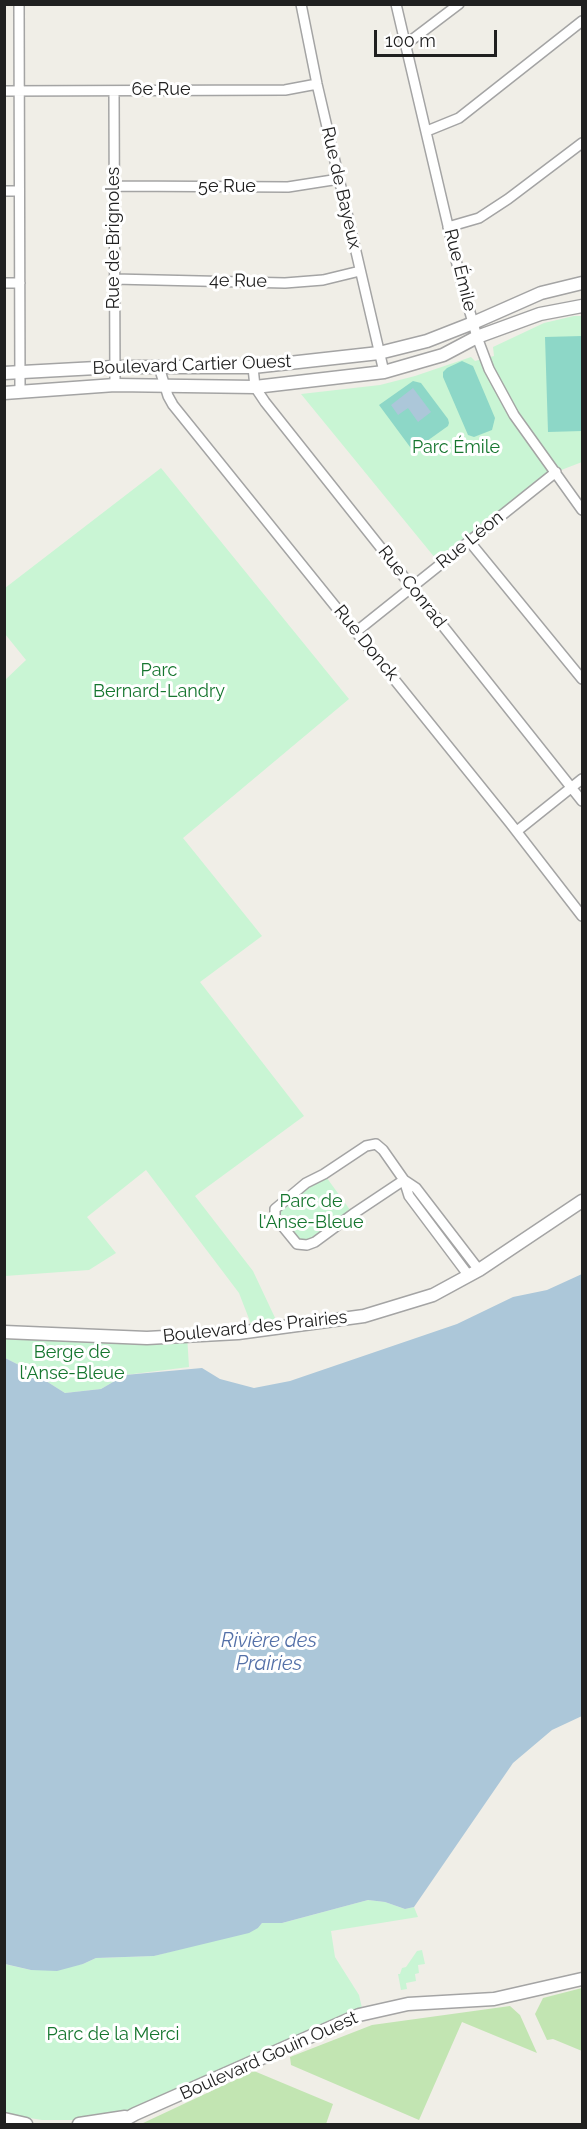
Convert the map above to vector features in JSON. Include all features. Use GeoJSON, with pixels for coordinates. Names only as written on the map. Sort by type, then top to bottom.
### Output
{"type":"FeatureCollection","features":[{"type":"Feature","properties":{"kind":"street"},"geometry":{"type":"LineString","coordinates":[[19,4],[20,390]]}},
{"type":"Feature","properties":{"kind":"street","name":"Rue de Bayeux"},"geometry":{"type":"LineString","coordinates":[[301,4],[317,84],[384,372]]}},
{"type":"Feature","properties":{"kind":"street","name":"Rue Émile"},"geometry":{"type":"LineString","coordinates":[[396,4],[448,227],[477,338],[489,369],[514,416],[582,510]]}},
{"type":"Feature","properties":{"kind":"street"},"geometry":{"type":"LineString","coordinates":[[405,45],[459,4]]}},
{"type":"Feature","properties":{"kind":"street"},"geometry":{"type":"LineString","coordinates":[[427,131],[459,118],[582,21]]}},
{"type":"Feature","properties":{"kind":"street","name":"6e Rue"},"geometry":{"type":"LineString","coordinates":[[4,91],[285,90],[317,84]]}},
{"type":"Feature","properties":{"kind":"street","name":"Rue de Brignoles"},"geometry":{"type":"LineString","coordinates":[[114,91],[115,385]]}},
{"type":"Feature","properties":{"kind":"street"},"geometry":{"type":"LineString","coordinates":[[448,227],[479,218],[582,143]]}},
{"type":"Feature","properties":{"kind":"street","name":"5e Rue"},"geometry":{"type":"LineString","coordinates":[[114,186],[288,187],[339,179]]}},
{"type":"Feature","properties":{"kind":"street"},"geometry":{"type":"LineString","coordinates":[[4,191],[19,191]]}},
{"type":"Feature","properties":{"kind":"street","name":"4e Rue"},"geometry":{"type":"LineString","coordinates":[[114,279],[285,282],[323,280],[360,271]]}},
{"type":"Feature","properties":{"kind":"street"},"geometry":{"type":"LineString","coordinates":[[4,283],[20,283]]}},
{"type":"Feature","properties":{"kind":"street","name":"Boulevard Cartier Ouest"},"geometry":{"type":"LineString","coordinates":[[4,374],[20,371],[115,367],[253,367],[379,353],[427,341],[541,293],[582,283]]}},
{"type":"Feature","properties":{"kind":"street","name":"Boulevard Cartier Ouest"},"geometry":{"type":"LineString","coordinates":[[4,393],[20,390],[115,385],[255,387],[384,372],[443,355],[477,338],[540,314],[582,306]]}},
{"type":"Feature","properties":{"kind":"street","name":"Rue Donck"},"geometry":{"type":"LineString","coordinates":[[159,367],[173,405],[357,631],[582,916]]}},
{"type":"Feature","properties":{"kind":"street"},"geometry":{"type":"LineString","coordinates":[[253,367],[255,387]]}},
{"type":"Feature","properties":{"kind":"street","name":"Rue Conrad"},"geometry":{"type":"LineString","coordinates":[[255,387],[582,801]]}},
{"type":"Feature","properties":{"kind":"street","name":"Rue Léon"},"geometry":{"type":"LineString","coordinates":[[357,631],[556,472]]}},
{"type":"Feature","properties":{"kind":"street"},"geometry":{"type":"LineString","coordinates":[[469,541],[582,679]]}},
{"type":"Feature","properties":{"kind":"street"},"geometry":{"type":"LineString","coordinates":[[517,831],[582,778]]}},
{"type":"Feature","properties":{"kind":"street"},"geometry":{"type":"LineString","coordinates":[[404,1180],[315,1242],[307,1245],[297,1244],[275,1217],[275,1209],[306,1183],[366,1146],[376,1144],[383,1150],[404,1180],[409,1196],[474,1273]]}},
{"type":"Feature","properties":{"kind":"street","name":"Boulevard des Prairies"},"geometry":{"type":"LineString","coordinates":[[4,1332],[147,1338],[237,1333],[364,1316],[433,1295],[474,1273],[582,1201]]}},
{"type":"Feature","properties":{"kind":"street","name":"Boulevard Gouin Ouest"},"geometry":{"type":"LineString","coordinates":[[117,2124],[336,2023],[366,2013],[415,2003],[494,1999],[582,1979]]}},
{"type":"Feature","properties":{"kind":"street","name":"Boulevard Gouin Ouest"},"geometry":{"type":"LineString","coordinates":[[79,2124],[135,2114]]}},
{"type":"Feature","properties":{"kind":"street"},"geometry":{"type":"LineString","coordinates":[[4,2120],[26,2124]]}},
{"type":"Feature","properties":{"kind":"green space","name":"Parc Émile"},"geometry":{"type":"Polygon","coordinates":[[[582,316],[582,462],[556,472],[440,564],[301,394],[380,385],[471,357],[475,361],[494,356],[493,347],[544,323],[582,316]]]}},
{"type":"Feature","properties":{"kind":"green space","name":"Parc Bernard-Landry"},"geometry":{"type":"Polygon","coordinates":[[[161,468],[349,699],[183,838],[262,936],[200,982],[304,1116],[195,1196],[253,1271],[277,1322],[251,1324],[239,1293],[146,1170],[87,1217],[116,1253],[89,1270],[5,1276],[4,681],[26,660],[5,634],[5,588],[161,468]]]}},
{"type":"Feature","properties":{"kind":"green space","name":"Parc de l'Anse-Bleue"},"geometry":{"type":"Polygon","coordinates":[[[324,1174],[353,1214],[315,1242],[297,1244],[275,1217],[275,1209],[324,1174]]]}},
{"type":"Feature","properties":{"kind":"green space","name":"Berge de l'Anse-Bleue"},"geometry":{"type":"Polygon","coordinates":[[[5,1332],[187,1335],[189,1367],[125,1375],[101,1389],[65,1393],[5,1358],[5,1332]]]}},
{"type":"Feature","properties":{"kind":"green space","name":"Parc de la Merci"},"geometry":{"type":"Polygon","coordinates":[[[368,1900],[385,1902],[405,1909],[414,1907],[418,1917],[331,1931],[335,1957],[359,1995],[362,2008],[130,2110],[77,2120],[42,2120],[5,2114],[4,1964],[31,1970],[83,1964],[96,1958],[154,1956],[258,1928],[262,1923],[282,1923],[368,1900]]]}},
{"type":"Feature","properties":{"kind":"green space"},"geometry":{"type":"Polygon","coordinates":[[[422,1950],[425,1964],[418,1965],[419,1973],[415,1974],[416,1981],[406,1983],[407,1989],[401,1990],[398,1974],[417,1951],[422,1950]]]}},
{"type":"Feature","properties":{"kind":"green space"},"geometry":{"type":"Polygon","coordinates":[[[582,1988],[582,2051],[553,2039],[547,2040],[535,2014],[543,1998],[582,1988]]]}},
{"type":"Feature","properties":{"kind":"green space"},"geometry":{"type":"Polygon","coordinates":[[[510,2006],[520,2015],[537,2053],[462,2022],[419,2120],[291,2065],[290,2057],[372,2025],[510,2006]]]}},
{"type":"Feature","properties":{"kind":"green space"},"geometry":{"type":"Polygon","coordinates":[[[254,2071],[333,2104],[326,2124],[141,2124],[254,2071]]]}},
{"type":"Feature","properties":{"kind":"shaded area"},"geometry":{"type":"Polygon","coordinates":[[[582,336],[582,431],[548,432],[545,337],[582,336]]]}},
{"type":"Feature","properties":{"kind":"shaded area"},"geometry":{"type":"Polygon","coordinates":[[[462,361],[473,366],[495,418],[492,430],[474,437],[468,435],[443,377],[443,372],[447,368],[462,361]]]}},
{"type":"Feature","properties":{"kind":"shaded area"},"geometry":{"type":"Polygon","coordinates":[[[413,381],[421,383],[449,423],[413,451],[379,405],[413,381]]]}},
{"type":"Feature","properties":{"kind":"water"},"geometry":{"type":"Polygon","coordinates":[[[413,388],[431,412],[418,422],[408,408],[398,415],[391,405],[413,388]]]}},
{"type":"Feature","properties":{"kind":"water","name":"Rivière des Prairies"},"geometry":{"type":"Polygon","coordinates":[[[582,1274],[582,1716],[552,1730],[513,1763],[414,1907],[405,1909],[385,1902],[368,1900],[282,1923],[262,1923],[249,1933],[154,1956],[96,1958],[57,1971],[31,1970],[5,1964],[5,1358],[65,1393],[101,1389],[125,1375],[202,1368],[220,1379],[254,1388],[290,1381],[457,1324],[513,1297],[547,1290],[582,1274]]]}}]}
